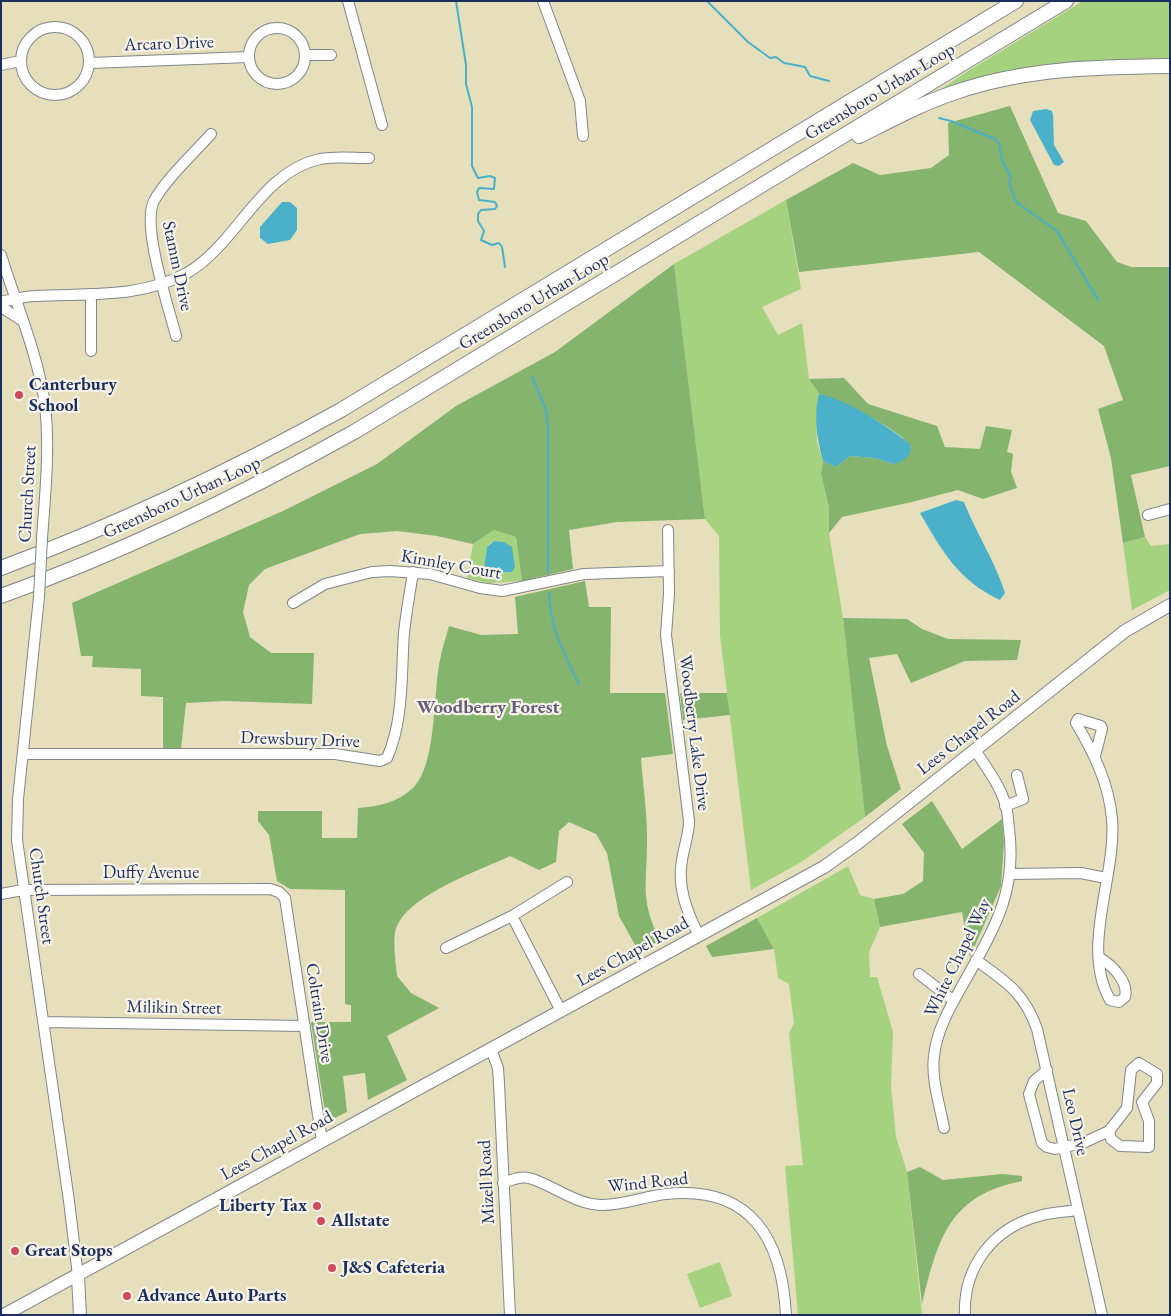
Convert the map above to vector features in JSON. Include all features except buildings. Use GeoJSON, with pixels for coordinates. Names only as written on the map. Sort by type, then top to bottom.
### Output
{"type":"FeatureCollection","features":[{"type":"Feature","properties":{"kind":"highway","name":"Greensboro Urban Loop"},"geometry":{"type":"LineString","coordinates":[[1,568],[97,531],[174,496],[333,414],[1016,1]]}},
{"type":"Feature","properties":{"kind":"highway","name":"Greensboro Urban Loop"},"geometry":{"type":"LineString","coordinates":[[1,596],[98,558],[185,520],[313,455],[395,408],[1066,1]]}},
{"type":"Feature","properties":{"kind":"highway"},"geometry":{"type":"LineString","coordinates":[[761,186],[906,113],[975,86],[1012,77],[1060,70],[1170,66]]}},
{"type":"Feature","properties":{"kind":"main road","name":"Lees Chapel Road"},"geometry":{"type":"LineString","coordinates":[[4,1315],[699,936],[843,854],[1125,631],[1170,605]]}},
{"type":"Feature","properties":{"kind":"main road"},"geometry":{"type":"LineString","coordinates":[[78,1276],[80,1315]]}},
{"type":"Feature","properties":{"kind":"street"},"geometry":{"type":"LineString","coordinates":[[348,1],[382,125]]}},
{"type":"Feature","properties":{"kind":"street"},"geometry":{"type":"LineString","coordinates":[[544,1],[580,101],[583,136]]}},
{"type":"Feature","properties":{"kind":"street"},"geometry":{"type":"LineString","coordinates":[[56,26],[76,34],[84,42],[90,63],[87,74],[81,84],[66,93],[48,95],[28,83],[22,73],[20,61],[22,50],[35,33],[45,28],[56,26]]}},
{"type":"Feature","properties":{"kind":"street"},"geometry":{"type":"LineString","coordinates":[[276,28],[287,30],[297,36],[303,45],[305,56],[298,76],[288,82],[278,84],[267,82],[258,76],[251,68],[249,57],[250,46],[256,37],[266,30],[276,28]]}},
{"type":"Feature","properties":{"kind":"street"},"geometry":{"type":"LineString","coordinates":[[305,56],[331,55]]}},
{"type":"Feature","properties":{"kind":"street","name":"Arcaro Drive"},"geometry":{"type":"LineString","coordinates":[[90,63],[249,57]]}},
{"type":"Feature","properties":{"kind":"street"},"geometry":{"type":"LineString","coordinates":[[1,65],[20,61]]}},
{"type":"Feature","properties":{"kind":"street","name":"Stamm Drive"},"geometry":{"type":"LineString","coordinates":[[176,336],[151,233],[150,211],[162,191],[211,134]]}},
{"type":"Feature","properties":{"kind":"street"},"geometry":{"type":"LineString","coordinates":[[1,301],[32,296],[132,292],[162,284],[188,272],[203,262],[240,224],[273,184],[293,169],[320,160],[369,158]]}},
{"type":"Feature","properties":{"kind":"street","name":"Church Street"},"geometry":{"type":"LineString","coordinates":[[1,255],[23,321],[40,382],[46,422],[47,462],[39,597],[17,818],[23,890],[68,1195],[78,1276]]}},
{"type":"Feature","properties":{"kind":"street"},"geometry":{"type":"LineString","coordinates":[[1,287],[6,271]]}},
{"type":"Feature","properties":{"kind":"street"},"geometry":{"type":"LineString","coordinates":[[91,294],[91,351]]}},
{"type":"Feature","properties":{"kind":"street"},"geometry":{"type":"LineString","coordinates":[[1,308],[23,321]]}},
{"type":"Feature","properties":{"kind":"street"},"geometry":{"type":"LineString","coordinates":[[1148,515],[1170,509]]}},
{"type":"Feature","properties":{"kind":"street","name":"Woodberry Lake Drive"},"geometry":{"type":"LineString","coordinates":[[668,530],[669,570],[666,635],[689,821],[689,836],[682,860],[681,884],[686,908],[699,936]]}},
{"type":"Feature","properties":{"kind":"street","name":"Kinnley Court"},"geometry":{"type":"LineString","coordinates":[[292,604],[325,584],[358,574],[390,570],[430,574],[480,588],[502,591],[584,574],[669,570]]}},
{"type":"Feature","properties":{"kind":"street","name":"Drewsbury Drive"},"geometry":{"type":"LineString","coordinates":[[23,754],[335,754],[380,760],[387,758],[394,742],[398,723],[405,631],[413,572]]}},
{"type":"Feature","properties":{"kind":"street"},"geometry":{"type":"LineString","coordinates":[[1095,756],[1102,729],[1101,726],[1078,719],[1076,723],[1095,756],[1107,791],[1112,819],[1099,922],[1100,958]]}},
{"type":"Feature","properties":{"kind":"street","name":"White Chapel Way"},"geometry":{"type":"LineString","coordinates":[[944,1128],[934,1058],[938,1037],[954,1001],[1004,906],[1010,874],[1010,838],[1006,806],[993,778],[975,750]]}},
{"type":"Feature","properties":{"kind":"street"},"geometry":{"type":"LineString","coordinates":[[1006,806],[1023,799],[1017,775]]}},
{"type":"Feature","properties":{"kind":"street"},"geometry":{"type":"LineString","coordinates":[[1010,874],[1081,873],[1106,878]]}},
{"type":"Feature","properties":{"kind":"street"},"geometry":{"type":"LineString","coordinates":[[446,948],[512,916],[567,882]]}},
{"type":"Feature","properties":{"kind":"street","name":"Duffy Avenue"},"geometry":{"type":"LineString","coordinates":[[1,894],[23,890],[270,889],[279,892]]}},
{"type":"Feature","properties":{"kind":"street","name":"Coltrain Drive"},"geometry":{"type":"LineString","coordinates":[[279,892],[285,898],[322,1141]]}},
{"type":"Feature","properties":{"kind":"street"},"geometry":{"type":"LineString","coordinates":[[512,916],[561,1011]]}},
{"type":"Feature","properties":{"kind":"street","name":"Leo Drive"},"geometry":{"type":"LineString","coordinates":[[976,960],[1004,979],[1024,1001],[1037,1028],[1102,1315]]}},
{"type":"Feature","properties":{"kind":"street"},"geometry":{"type":"LineString","coordinates":[[919,974],[954,1001]]}},
{"type":"Feature","properties":{"kind":"street","name":"Milikin Street"},"geometry":{"type":"LineString","coordinates":[[43,1022],[304,1026]]}},
{"type":"Feature","properties":{"kind":"street","name":"Mizell Road"},"geometry":{"type":"LineString","coordinates":[[491,1049],[498,1068],[510,1315]]}},
{"type":"Feature","properties":{"kind":"street"},"geometry":{"type":"LineString","coordinates":[[1046,1070],[1034,1081],[1029,1094],[1042,1143],[1047,1147],[1055,1149],[1083,1142],[1109,1131],[1127,1108],[1131,1070],[1139,1063],[1157,1074],[1157,1083],[1142,1102],[1143,1110],[1149,1121],[1149,1147],[1120,1146],[1111,1139],[1109,1131]]}},
{"type":"Feature","properties":{"kind":"street"},"geometry":{"type":"LineString","coordinates":[[1127,1108],[1137,1107],[1143,1110]]}},
{"type":"Feature","properties":{"kind":"street","name":"Wind Road"},"geometry":{"type":"LineString","coordinates":[[503,1183],[513,1179],[527,1178],[574,1200],[603,1205],[667,1194],[706,1195],[724,1200],[740,1208],[766,1234],[784,1287],[786,1315]]}},
{"type":"Feature","properties":{"kind":"street"},"geometry":{"type":"LineString","coordinates":[[965,1315],[968,1283],[975,1263],[992,1241],[1014,1225],[1039,1216],[1077,1210]]}},
{"type":"Feature","properties":{"kind":"green space"},"geometry":{"type":"Polygon","coordinates":[[[1083,1],[1170,1],[1170,61],[945,92],[943,88],[960,76],[1083,1]]]}},
{"type":"Feature","properties":{"kind":"green space"},"geometry":{"type":"Polygon","coordinates":[[[1010,106],[1058,213],[1086,221],[1117,262],[1131,267],[1170,267],[1170,466],[1131,475],[1145,537],[1123,543],[1111,458],[1098,409],[1123,400],[1104,346],[979,252],[799,272],[786,200],[853,163],[880,175],[931,168],[949,155],[948,123],[1010,106]]]}},
{"type":"Feature","properties":{"kind":"green space"},"geometry":{"type":"Polygon","coordinates":[[[786,200],[801,289],[762,307],[778,335],[802,323],[809,379],[819,394],[816,417],[817,442],[823,461],[821,473],[829,508],[829,533],[843,618],[865,817],[803,861],[751,890],[720,635],[719,536],[705,519],[674,264],[786,200]]]}},
{"type":"Feature","properties":{"kind":"green space"},"geometry":{"type":"Polygon","coordinates":[[[674,264],[705,519],[617,522],[569,530],[573,569],[522,581],[516,537],[494,530],[473,544],[437,536],[397,531],[360,534],[265,569],[249,585],[243,612],[250,637],[271,653],[314,653],[312,704],[224,701],[186,703],[181,749],[163,749],[163,697],[141,696],[141,669],[92,667],[93,656],[81,656],[72,603],[283,511],[377,464],[456,406],[555,352],[674,264]]]}},
{"type":"Feature","properties":{"kind":"green space"},"geometry":{"type":"Polygon","coordinates":[[[844,378],[868,404],[937,426],[945,447],[980,449],[986,426],[1012,430],[1007,452],[1013,454],[1011,472],[1017,488],[983,499],[958,490],[842,517],[829,533],[829,508],[821,473],[823,461],[836,467],[850,456],[874,458],[894,464],[911,447],[905,440],[883,424],[854,408],[819,394],[809,379],[844,378]]]}},
{"type":"Feature","properties":{"kind":"green space"},"geometry":{"type":"Polygon","coordinates":[[[494,530],[516,537],[522,581],[489,583],[467,578],[473,544],[494,530]],[[494,541],[489,544],[484,568],[489,572],[508,573],[504,542],[494,541]]]}},
{"type":"Feature","properties":{"kind":"green space"},"geometry":{"type":"Polygon","coordinates":[[[1145,537],[1151,546],[1169,544],[1170,590],[1132,610],[1123,543],[1145,537]]]}},
{"type":"Feature","properties":{"kind":"green space"},"geometry":{"type":"Polygon","coordinates":[[[585,581],[589,607],[611,607],[610,693],[665,693],[673,754],[641,758],[647,825],[647,905],[660,941],[639,952],[619,916],[607,853],[596,834],[569,822],[559,831],[556,862],[539,870],[510,856],[443,887],[411,908],[400,920],[395,933],[394,949],[397,976],[411,993],[439,1008],[387,1036],[407,1080],[368,1100],[365,1073],[343,1076],[347,1112],[331,1120],[326,1118],[311,1022],[351,1022],[351,1005],[345,1004],[345,890],[290,889],[277,881],[269,835],[258,821],[258,811],[322,811],[322,838],[357,838],[358,808],[381,805],[401,797],[414,787],[421,776],[427,762],[438,674],[449,626],[481,635],[518,634],[515,597],[585,581]]]}},
{"type":"Feature","properties":{"kind":"green space"},"geometry":{"type":"Polygon","coordinates":[[[843,618],[907,619],[922,629],[948,639],[1021,640],[1017,660],[965,661],[911,683],[897,654],[869,658],[887,746],[901,789],[865,817],[843,618]]]}},
{"type":"Feature","properties":{"kind":"green space"},"geometry":{"type":"Polygon","coordinates":[[[680,693],[727,693],[730,715],[683,720],[680,693]]]}},
{"type":"Feature","properties":{"kind":"green space"},"geometry":{"type":"Polygon","coordinates":[[[932,801],[962,849],[1002,819],[1004,843],[1001,886],[970,957],[962,912],[880,927],[874,899],[903,894],[923,881],[924,853],[902,824],[932,801]]]}},
{"type":"Feature","properties":{"kind":"green space"},"geometry":{"type":"Polygon","coordinates":[[[848,866],[860,895],[874,899],[880,927],[869,952],[870,977],[877,977],[893,1032],[891,1086],[896,1137],[907,1172],[922,1315],[798,1315],[785,1166],[803,1165],[789,1033],[794,1023],[789,984],[778,978],[774,949],[757,918],[848,866]]]}},
{"type":"Feature","properties":{"kind":"green space"},"geometry":{"type":"Polygon","coordinates":[[[757,918],[774,949],[712,957],[706,946],[757,918]]]}},
{"type":"Feature","properties":{"kind":"green space"},"geometry":{"type":"Polygon","coordinates":[[[920,1167],[943,1180],[1002,1174],[1022,1176],[1022,1181],[997,1188],[978,1197],[962,1209],[951,1223],[941,1240],[934,1259],[922,1304],[907,1172],[920,1167]]]}},
{"type":"Feature","properties":{"kind":"green space"},"geometry":{"type":"Polygon","coordinates":[[[720,1262],[732,1296],[700,1308],[687,1274],[720,1262]]]}},
{"type":"Feature","properties":{"kind":"water"},"geometry":{"type":"Polygon","coordinates":[[[1046,109],[1052,111],[1054,145],[1064,162],[1059,166],[1054,165],[1030,120],[1033,111],[1046,109]]]}},
{"type":"Feature","properties":{"kind":"water"},"geometry":{"type":"Polygon","coordinates":[[[282,202],[290,202],[297,208],[297,230],[290,240],[268,244],[260,238],[260,227],[282,202]]]}},
{"type":"Feature","properties":{"kind":"water"},"geometry":{"type":"Polygon","coordinates":[[[819,394],[854,407],[890,429],[910,444],[909,454],[894,464],[874,458],[850,456],[836,467],[823,461],[816,428],[819,394]]]}},
{"type":"Feature","properties":{"kind":"water"},"geometry":{"type":"Polygon","coordinates":[[[956,500],[964,502],[996,570],[1005,593],[1000,600],[973,584],[962,574],[944,552],[920,513],[956,500]]]}},
{"type":"Feature","properties":{"kind":"water"},"geometry":{"type":"Polygon","coordinates":[[[494,541],[504,542],[512,547],[515,567],[512,572],[498,573],[484,568],[487,547],[494,541]]]}},
{"type":"Feature","properties":{"kind":"waterway"},"geometry":{"type":"LineString","coordinates":[[456,1],[466,65],[466,84],[472,107],[472,166],[478,178],[490,176],[495,178],[494,189],[479,188],[477,192],[479,200],[495,202],[497,206],[495,209],[481,210],[478,214],[478,221],[484,231],[481,240],[492,245],[499,243],[502,247],[505,267]]}},
{"type":"Feature","properties":{"kind":"waterway"},"geometry":{"type":"LineString","coordinates":[[707,1],[748,42],[770,58],[776,57],[784,63],[805,67],[810,76],[829,81]]}},
{"type":"Feature","properties":{"kind":"waterway"},"geometry":{"type":"LineString","coordinates":[[939,118],[995,139],[999,144],[1002,160],[1011,177],[1009,182],[1016,202],[1057,231],[1098,300]]}},
{"type":"Feature","properties":{"kind":"waterway"},"geometry":{"type":"LineString","coordinates":[[532,376],[546,410],[548,425],[548,573]]}},
{"type":"Feature","properties":{"kind":"waterway"},"geometry":{"type":"LineString","coordinates":[[549,593],[555,629],[579,684]]}},
{"type":"Feature","properties":{"kind":"place","name":"Canterbury School"},"geometry":{"type":"Point","coordinates":[19,395]}},
{"type":"Feature","properties":{"kind":"place","name":"Liberty Tax"},"geometry":{"type":"Point","coordinates":[317,1206]}},
{"type":"Feature","properties":{"kind":"place","name":"Allstate"},"geometry":{"type":"Point","coordinates":[321,1221]}},
{"type":"Feature","properties":{"kind":"place","name":"Great Stops"},"geometry":{"type":"Point","coordinates":[15,1251]}},
{"type":"Feature","properties":{"kind":"place","name":"J&S Cafeteria"},"geometry":{"type":"Point","coordinates":[332,1268]}},
{"type":"Feature","properties":{"kind":"place","name":"Advance Auto Parts"},"geometry":{"type":"Point","coordinates":[127,1296]}},
{"type":"Feature","properties":{"kind":"district","name":"Woodberry Forest"},"geometry":{"type":"Point","coordinates":[488,708]}}]}
